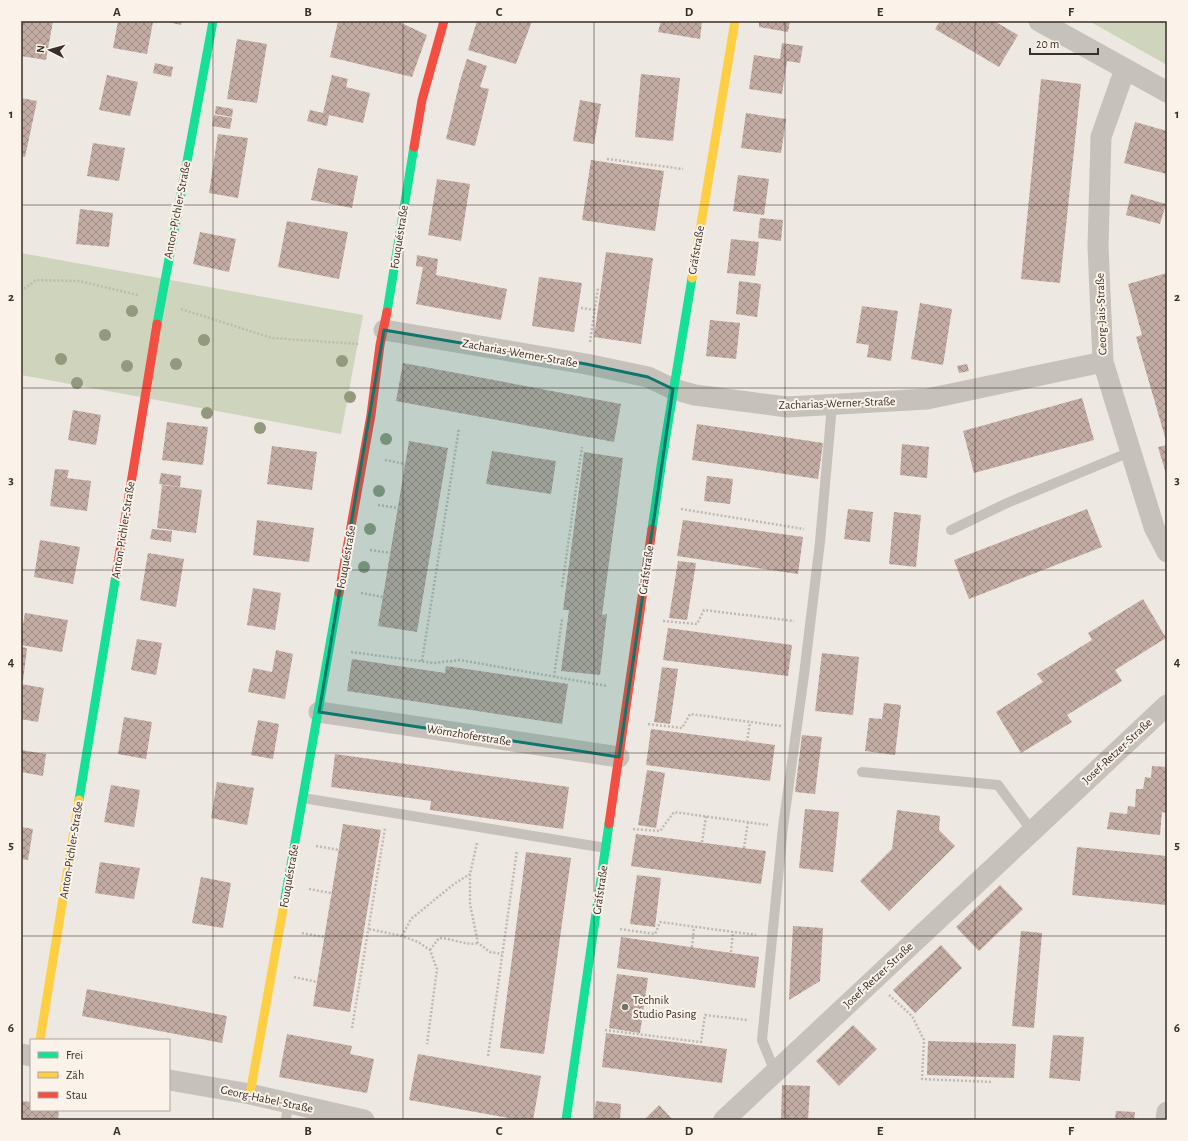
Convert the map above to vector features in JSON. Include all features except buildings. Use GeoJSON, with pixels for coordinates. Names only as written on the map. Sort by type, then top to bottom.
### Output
{"type":"FeatureCollection","features":[{"type":"Feature","properties":{"kind":"street","name":"Anton-Pichler-Straße"},"geometry":{"type":"LineString","coordinates":[[40,1039],[161,300],[213,21]]}},
{"type":"Feature","properties":{"kind":"street","name":"Fouquéstraße"},"geometry":{"type":"LineString","coordinates":[[250,1094],[371,415],[380,345],[384,330],[422,100],[444,21]]}},
{"type":"Feature","properties":{"kind":"street","name":"Gräfstraße"},"geometry":{"type":"LineString","coordinates":[[566,1120],[673,389],[735,21]]}},
{"type":"Feature","properties":{"kind":"street"},"geometry":{"type":"LineString","coordinates":[[1039,21],[1167,92]]}},
{"type":"Feature","properties":{"kind":"street","name":"Georg-Jais-Straße"},"geometry":{"type":"LineString","coordinates":[[1124,69],[1101,137],[1098,246],[1103,362],[1154,527],[1167,552]]}},
{"type":"Feature","properties":{"kind":"street","name":"Zacharias-Werner-Straße"},"geometry":{"type":"LineString","coordinates":[[384,330],[586,364],[648,377],[673,389],[695,395],[787,407],[927,399],[1103,362]]}},
{"type":"Feature","properties":{"kind":"street","name":"Josef-Retzer-Straße"},"geometry":{"type":"LineString","coordinates":[[724,1120],[1167,705]]}},
{"type":"Feature","properties":{"kind":"street","name":"Wörnzhoferstraße"},"geometry":{"type":"LineString","coordinates":[[319,712],[619,757]]}},
{"type":"Feature","properties":{"kind":"street","name":"Georg-Habel-Straße"},"geometry":{"type":"LineString","coordinates":[[170,1080],[250,1094],[287,1111],[364,1120]]}},
{"type":"Feature","properties":{"kind":"street"},"geometry":{"type":"LineString","coordinates":[[1166,1120],[1167,1112]]}},
{"type":"Feature","properties":{"kind":"lane"},"geometry":{"type":"LineString","coordinates":[[775,1072],[762,1040],[782,827],[797,728],[821,532],[832,405]]}},
{"type":"Feature","properties":{"kind":"lane"},"geometry":{"type":"LineString","coordinates":[[951,530],[1007,503],[1130,452]]}},
{"type":"Feature","properties":{"kind":"lane"},"geometry":{"type":"LineString","coordinates":[[862,772],[998,786],[1032,830]]}},
{"type":"Feature","properties":{"kind":"lane"},"geometry":{"type":"LineString","coordinates":[[303,798],[606,848]]}},
{"type":"Feature","properties":{"kind":"path"},"geometry":{"type":"LineString","coordinates":[[607,159],[683,169]]}},
{"type":"Feature","properties":{"kind":"path"},"geometry":{"type":"LineString","coordinates":[[21,290],[36,280],[79,281],[143,296]]}},
{"type":"Feature","properties":{"kind":"path"},"geometry":{"type":"LineString","coordinates":[[589,347],[598,288]]}},
{"type":"Feature","properties":{"kind":"path"},"geometry":{"type":"LineString","coordinates":[[178,307],[195,314],[272,338],[362,344]]}},
{"type":"Feature","properties":{"kind":"path"},"geometry":{"type":"LineString","coordinates":[[581,308],[595,310]]}},
{"type":"Feature","properties":{"kind":"path"},"geometry":{"type":"LineString","coordinates":[[422,662],[459,428]]}},
{"type":"Feature","properties":{"kind":"path"},"geometry":{"type":"LineString","coordinates":[[562,587],[582,447]]}},
{"type":"Feature","properties":{"kind":"path"},"geometry":{"type":"LineString","coordinates":[[378,459],[405,464]]}},
{"type":"Feature","properties":{"kind":"path"},"geometry":{"type":"LineString","coordinates":[[378,504],[398,508]]}},
{"type":"Feature","properties":{"kind":"path"},"geometry":{"type":"LineString","coordinates":[[680,508],[821,532]]}},
{"type":"Feature","properties":{"kind":"path"},"geometry":{"type":"LineString","coordinates":[[363,548],[391,553]]}},
{"type":"Feature","properties":{"kind":"path"},"geometry":{"type":"LineString","coordinates":[[356,592],[384,597]]}},
{"type":"Feature","properties":{"kind":"path"},"geometry":{"type":"LineString","coordinates":[[663,621],[697,624],[704,610],[810,622]]}},
{"type":"Feature","properties":{"kind":"path"},"geometry":{"type":"LineString","coordinates":[[554,677],[562,619]]}},
{"type":"Feature","properties":{"kind":"path"},"geometry":{"type":"LineString","coordinates":[[346,651],[434,663],[460,660],[629,690]]}},
{"type":"Feature","properties":{"kind":"path"},"geometry":{"type":"LineString","coordinates":[[648,724],[682,728],[690,714],[797,728]]}},
{"type":"Feature","properties":{"kind":"path"},"geometry":{"type":"LineString","coordinates":[[747,742],[750,722]]}},
{"type":"Feature","properties":{"kind":"path"},"geometry":{"type":"LineString","coordinates":[[352,1028],[388,812]]}},
{"type":"Feature","properties":{"kind":"path"},"geometry":{"type":"LineString","coordinates":[[633,829],[660,831],[674,812],[782,827]]}},
{"type":"Feature","properties":{"kind":"path"},"geometry":{"type":"LineString","coordinates":[[702,842],[706,816]]}},
{"type":"Feature","properties":{"kind":"path"},"geometry":{"type":"LineString","coordinates":[[744,848],[748,822]]}},
{"type":"Feature","properties":{"kind":"path"},"geometry":{"type":"LineString","coordinates":[[481,827],[470,874],[470,904],[478,942],[490,952],[502,954]]}},
{"type":"Feature","properties":{"kind":"path"},"geometry":{"type":"LineString","coordinates":[[488,1056],[519,834]]}},
{"type":"Feature","properties":{"kind":"path"},"geometry":{"type":"LineString","coordinates":[[312,846],[339,850]]}},
{"type":"Feature","properties":{"kind":"path"},"geometry":{"type":"LineString","coordinates":[[402,936],[411,919],[454,884],[470,874]]}},
{"type":"Feature","properties":{"kind":"path"},"geometry":{"type":"LineString","coordinates":[[305,888],[331,894]]}},
{"type":"Feature","properties":{"kind":"path"},"geometry":{"type":"LineString","coordinates":[[620,929],[655,934],[660,922],[772,938]]}},
{"type":"Feature","properties":{"kind":"path"},"geometry":{"type":"LineString","coordinates":[[692,947],[694,927]]}},
{"type":"Feature","properties":{"kind":"path"},"geometry":{"type":"LineString","coordinates":[[369,930],[402,936],[418,942],[430,950],[437,969],[428,1044]]}},
{"type":"Feature","properties":{"kind":"path"},"geometry":{"type":"LineString","coordinates":[[298,932],[324,937]]}},
{"type":"Feature","properties":{"kind":"path"},"geometry":{"type":"LineString","coordinates":[[731,952],[733,932]]}},
{"type":"Feature","properties":{"kind":"path"},"geometry":{"type":"LineString","coordinates":[[430,950],[438,938],[448,938],[471,945],[478,942]]}},
{"type":"Feature","properties":{"kind":"path"},"geometry":{"type":"LineString","coordinates":[[290,977],[317,982]]}},
{"type":"Feature","properties":{"kind":"path"},"geometry":{"type":"LineString","coordinates":[[886,992],[912,1016],[924,1040],[922,1079],[993,1082]]}},
{"type":"Feature","properties":{"kind":"path"},"geometry":{"type":"LineString","coordinates":[[605,1030],[701,1042],[705,1015],[764,1022]]}},
{"type":"Feature","properties":{"kind":"highlighted area"},"geometry":{"type":"Polygon","coordinates":[[[384,330],[586,364],[648,377],[673,389],[619,757],[319,712],[384,330]]]}},
{"type":"Feature","properties":{"kind":"green space"},"geometry":{"type":"Polygon","coordinates":[[[1089,21],[1167,21],[1167,65],[1089,21]]]}},
{"type":"Feature","properties":{"kind":"green space"},"geometry":{"type":"Polygon","coordinates":[[[21,253],[363,315],[341,434],[21,375],[21,253]]]}},
{"type":"Feature","properties":{"kind":"traffic: fast"},"geometry":{"type":"LineString","coordinates":[[157,324],[213,21]]}},
{"type":"Feature","properties":{"kind":"traffic: fast"},"geometry":{"type":"LineString","coordinates":[[387,312],[414,147]]}},
{"type":"Feature","properties":{"kind":"traffic: fast"},"geometry":{"type":"LineString","coordinates":[[652,529],[692,278]]}},
{"type":"Feature","properties":{"kind":"traffic: fast"},"geometry":{"type":"LineString","coordinates":[[79,800],[116,575]]}},
{"type":"Feature","properties":{"kind":"traffic: fast"},"geometry":{"type":"LineString","coordinates":[[284,904],[339,593]]}},
{"type":"Feature","properties":{"kind":"traffic: fast"},"geometry":{"type":"LineString","coordinates":[[566,1120],[609,824]]}},
{"type":"Feature","properties":{"kind":"traffic: slow"},"geometry":{"type":"LineString","coordinates":[[692,278],[735,21]]}},
{"type":"Feature","properties":{"kind":"traffic: slow"},"geometry":{"type":"LineString","coordinates":[[40,1039],[79,800]]}},
{"type":"Feature","properties":{"kind":"traffic: slow"},"geometry":{"type":"LineString","coordinates":[[250,1094],[284,904]]}},
{"type":"Feature","properties":{"kind":"traffic: jam"},"geometry":{"type":"LineString","coordinates":[[414,147],[422,100],[444,21]]}},
{"type":"Feature","properties":{"kind":"traffic: jam"},"geometry":{"type":"LineString","coordinates":[[339,593],[371,415],[380,345],[387,312]]}},
{"type":"Feature","properties":{"kind":"traffic: jam"},"geometry":{"type":"LineString","coordinates":[[116,575],[157,324]]}},
{"type":"Feature","properties":{"kind":"traffic: jam"},"geometry":{"type":"LineString","coordinates":[[609,824],[652,529]]}},
{"type":"Feature","properties":{"kind":"place","name":"Technik Studio Pasing"},"geometry":{"type":"Point","coordinates":[625,1007]}}]}
